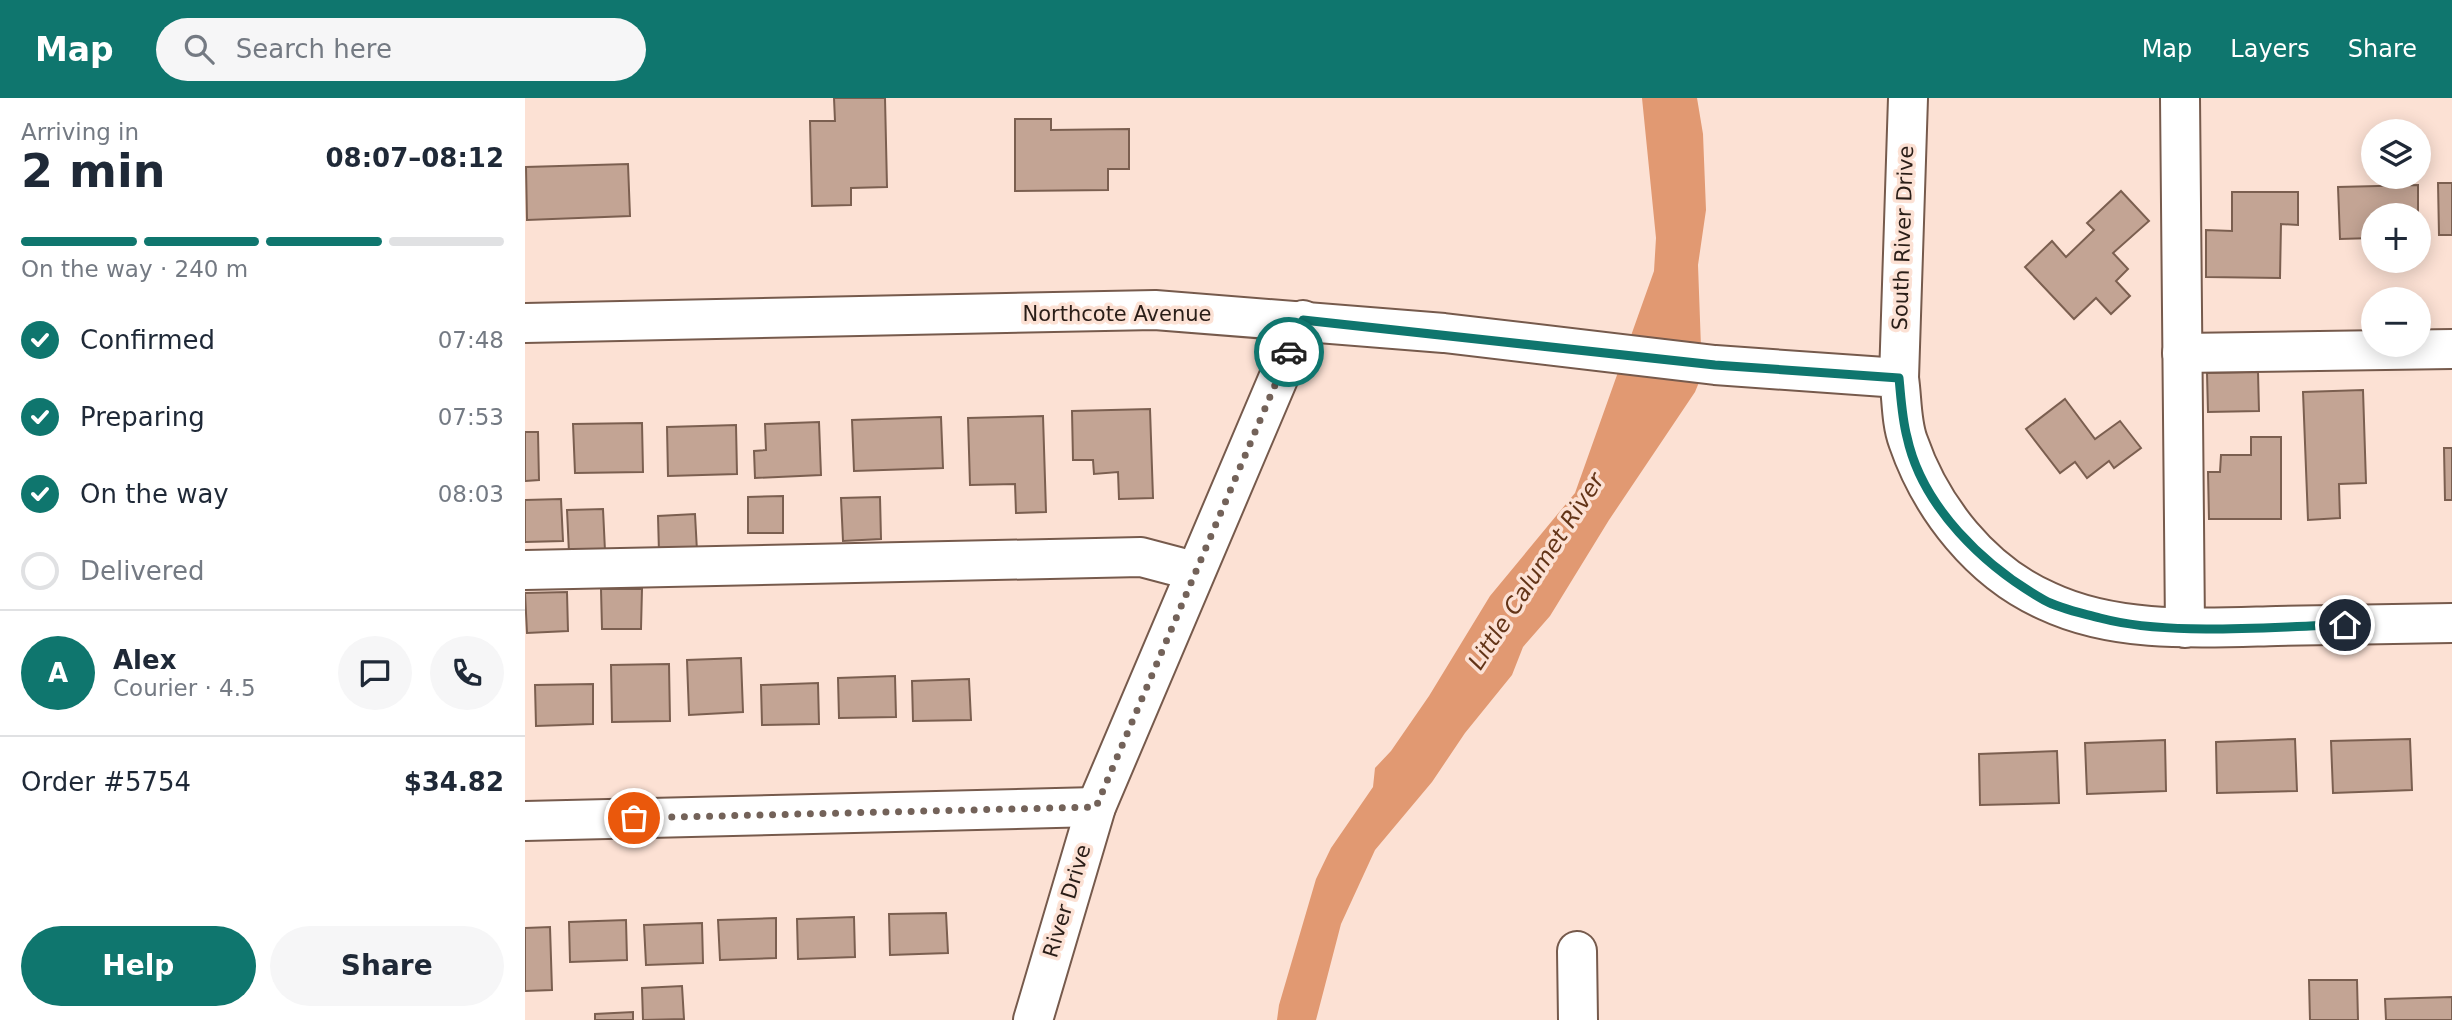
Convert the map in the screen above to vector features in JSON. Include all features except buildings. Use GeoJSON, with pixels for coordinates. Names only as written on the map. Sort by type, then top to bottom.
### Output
{"type":"FeatureCollection","features":[{"type":"Feature","properties":{"kind":"street","name":"South River Drive"},"geometry":{"type":"LineString","coordinates":[[1899,378],[1907,98]]}},
{"type":"Feature","properties":{"kind":"street"},"geometry":{"type":"LineString","coordinates":[[2180,98],[2185,628]]}},
{"type":"Feature","properties":{"kind":"street","name":"Northcote Avenue"},"geometry":{"type":"LineString","coordinates":[[525,323],[1155,310],[1303,320],[1533,343],[1715,365],[1899,378]]}},
{"type":"Feature","properties":{"kind":"street","name":"River Drive"},"geometry":{"type":"LineString","coordinates":[[1033,1020],[1096,807],[1194,571],[1303,320]]}},
{"type":"Feature","properties":{"kind":"street"},"geometry":{"type":"LineString","coordinates":[[2182,354],[2452,349]]}},
{"type":"Feature","properties":{"kind":"street"},"geometry":{"type":"LineString","coordinates":[[1899,378],[1907,439],[1930,495],[1968,542],[2002,573],[2047,601],[2091,615],[2185,628],[2452,623]]}},
{"type":"Feature","properties":{"kind":"street"},"geometry":{"type":"LineString","coordinates":[[525,570],[1140,558],[1194,571]]}},
{"type":"Feature","properties":{"kind":"street"},"geometry":{"type":"LineString","coordinates":[[525,821],[1096,807]]}},
{"type":"Feature","properties":{"kind":"street"},"geometry":{"type":"LineString","coordinates":[[1577,951],[1578,1020]]}},
{"type":"Feature","properties":{"kind":"water","name":"Little Calumet River"},"geometry":{"type":"Polygon","coordinates":[[[1642,98],[1697,98],[1703,134],[1706,210],[1698,265],[1702,375],[1695,392],[1609,520],[1550,616],[1523,647],[1512,675],[1465,733],[1432,782],[1375,850],[1341,924],[1316,1020],[1277,1020],[1316,879],[1331,848],[1373,787],[1375,768],[1391,751],[1429,696],[1490,596],[1575,493],[1654,271],[1656,238],[1642,98]]]}},
{"type":"Feature","properties":{"kind":"way so far"},"geometry":{"type":"LineString","coordinates":[[634,818],[1096,807],[1289,352]]}},
{"type":"Feature","properties":{"kind":"route"},"geometry":{"type":"LineString","coordinates":[[1289,352],[1303,320],[1489,338],[1715,365],[1899,378],[1907,439],[1930,495],[1968,542],[2002,573],[2047,601],[2102,619],[2185,628],[2345,625]]}}]}
